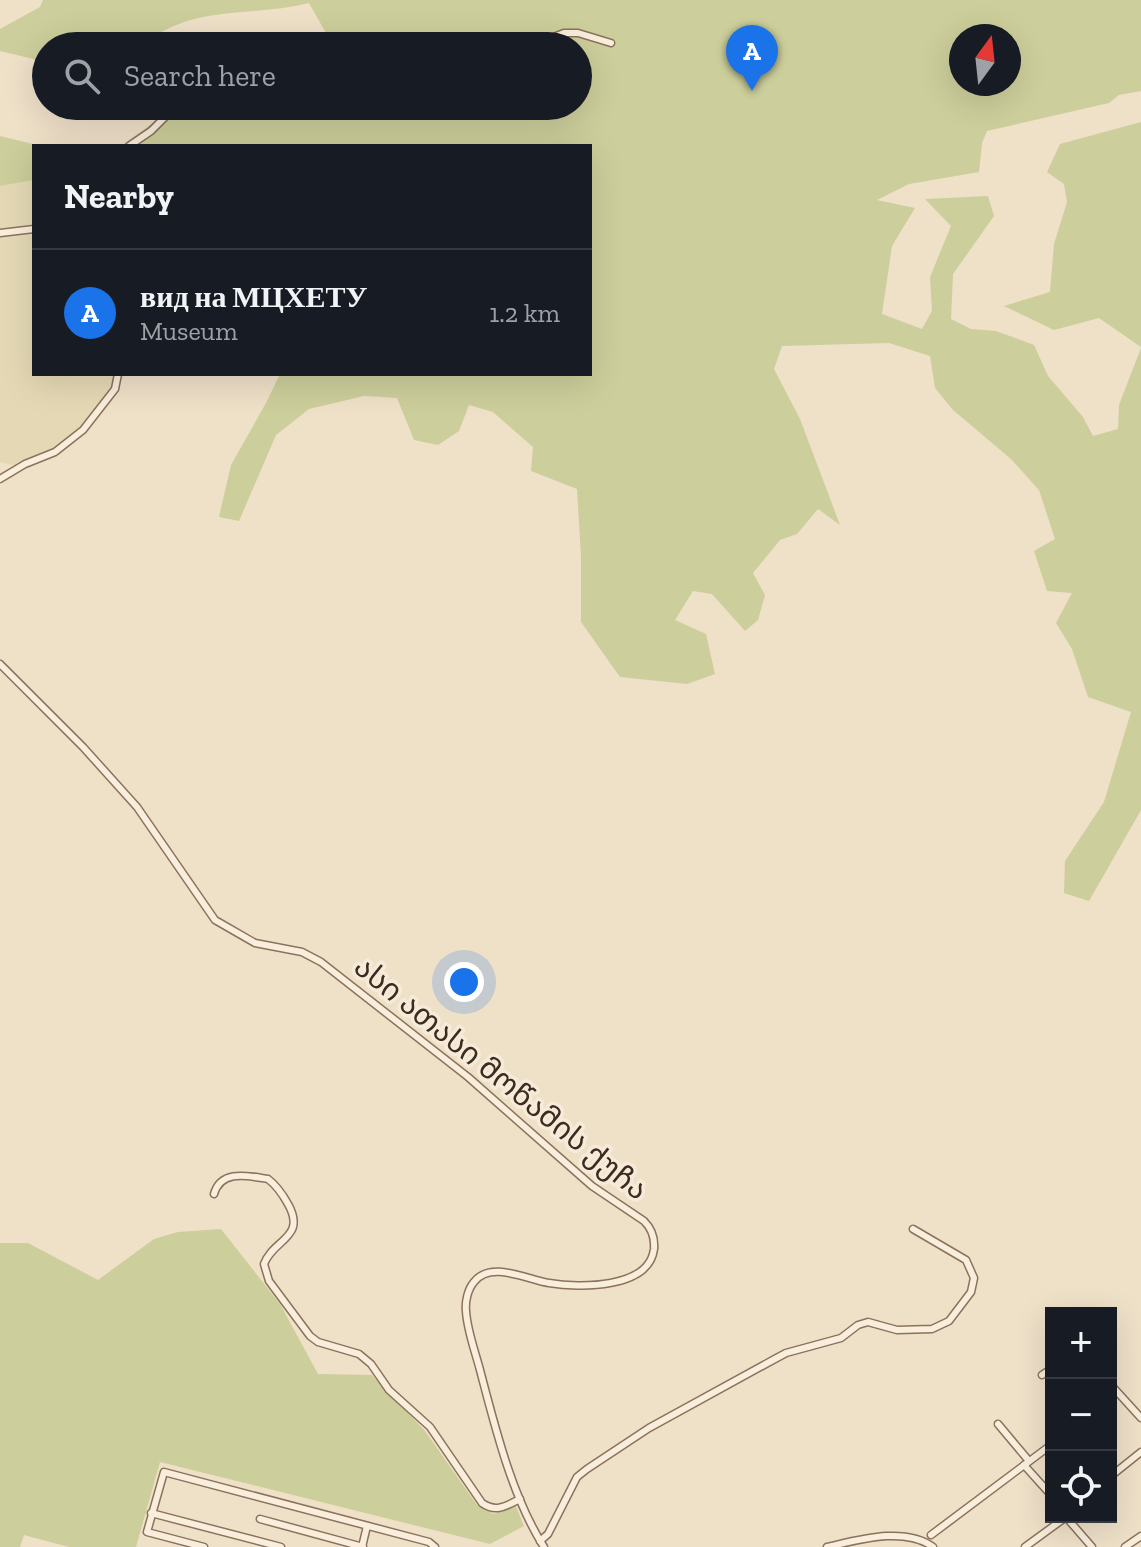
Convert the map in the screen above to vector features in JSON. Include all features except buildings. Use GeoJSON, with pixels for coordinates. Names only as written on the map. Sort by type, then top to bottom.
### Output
{"type":"FeatureCollection","features":[{"type":"Feature","properties":{"kind":"street"},"geometry":{"type":"LineString","coordinates":[[592,37],[611,43]]}},
{"type":"Feature","properties":{"kind":"street"},"geometry":{"type":"LineString","coordinates":[[132,144],[162,120]]}},
{"type":"Feature","properties":{"kind":"street"},"geometry":{"type":"LineString","coordinates":[[0,233],[32,229]]}},
{"type":"Feature","properties":{"kind":"street"},"geometry":{"type":"LineString","coordinates":[[0,479],[25,464],[55,452],[83,430],[115,389],[118,376]]}},
{"type":"Feature","properties":{"kind":"street","name":"ასი ათასი მოწამის ქუჩა"},"geometry":{"type":"LineString","coordinates":[[0,664],[91,755],[137,807],[215,920],[255,943],[302,952],[321,962],[468,1077],[592,1186],[650,1228],[654,1245],[649,1264],[631,1279],[559,1284],[500,1272],[479,1277],[470,1288],[466,1310],[493,1422],[520,1499],[542,1544]]}},
{"type":"Feature","properties":{"kind":"street"},"geometry":{"type":"LineString","coordinates":[[214,1194],[220,1181],[231,1176],[272,1182],[287,1202],[294,1221],[290,1233],[269,1253],[264,1264],[269,1281],[281,1299],[318,1342],[359,1354],[371,1364],[389,1390],[430,1427],[482,1503],[491,1509],[501,1508],[520,1499]]}},
{"type":"Feature","properties":{"kind":"street"},"geometry":{"type":"LineString","coordinates":[[542,1544],[577,1477],[587,1469],[649,1428],[773,1360],[786,1353],[841,1338],[858,1325],[868,1322],[897,1330],[932,1329],[949,1321],[971,1292],[974,1278],[966,1260],[913,1229]]}},
{"type":"Feature","properties":{"kind":"street"},"geometry":{"type":"LineString","coordinates":[[1117,1391],[1141,1418]]}},
{"type":"Feature","properties":{"kind":"street"},"geometry":{"type":"LineString","coordinates":[[998,1424],[1045,1487]]}},
{"type":"Feature","properties":{"kind":"street"},"geometry":{"type":"LineString","coordinates":[[931,1535],[1045,1450]]}},
{"type":"Feature","properties":{"kind":"street"},"geometry":{"type":"LineString","coordinates":[[1117,1471],[1141,1452]]}},
{"type":"Feature","properties":{"kind":"street"},"geometry":{"type":"LineString","coordinates":[[200,1526],[200,1546],[147,1532],[162,1474],[167,1472],[429,1542],[435,1547]]}},
{"type":"Feature","properties":{"kind":"street"},"geometry":{"type":"LineString","coordinates":[[151,1513],[281,1547]]}},
{"type":"Feature","properties":{"kind":"street"},"geometry":{"type":"LineString","coordinates":[[260,1519],[362,1547],[367,1526]]}},
{"type":"Feature","properties":{"kind":"street"},"geometry":{"type":"LineString","coordinates":[[1025,1547],[1058,1523]]}},
{"type":"Feature","properties":{"kind":"street"},"geometry":{"type":"LineString","coordinates":[[1071,1523],[1092,1547]]}},
{"type":"Feature","properties":{"kind":"street"},"geometry":{"type":"LineString","coordinates":[[1125,1547],[1141,1536]]}},
{"type":"Feature","properties":{"kind":"street"},"geometry":{"type":"LineString","coordinates":[[827,1547],[862,1539],[896,1537],[922,1541],[933,1547]]}},
{"type":"Feature","properties":{"kind":"shaded area"},"geometry":{"type":"Polygon","coordinates":[[[32,180],[32,376],[124,376],[71,440],[17,466],[0,462],[0,186],[32,180]]]}},
{"type":"Feature","properties":{"kind":"green space"},"geometry":{"type":"Polygon","coordinates":[[[43,0],[1141,0],[1141,91],[1119,95],[1109,103],[987,131],[982,143],[979,172],[909,184],[877,200],[915,208],[892,246],[882,314],[922,329],[932,311],[930,277],[951,226],[925,199],[988,196],[994,216],[953,274],[951,319],[971,329],[996,331],[1034,345],[1048,376],[1083,417],[1093,436],[1118,429],[1119,405],[1141,348],[1141,810],[1089,901],[1064,893],[1065,861],[1104,802],[1131,712],[1088,697],[1072,649],[1056,623],[1072,593],[1047,591],[1034,551],[1055,539],[1039,490],[1011,459],[953,410],[935,388],[930,356],[889,343],[782,346],[774,369],[800,419],[840,525],[818,509],[797,534],[780,540],[753,573],[765,595],[758,620],[745,631],[712,594],[693,591],[675,620],[706,634],[715,674],[687,684],[620,677],[581,622],[577,489],[531,471],[533,447],[493,412],[469,405],[459,431],[438,445],[414,440],[397,398],[364,396],[309,409],[276,435],[239,521],[219,517],[231,465],[279,376],[592,376],[592,144],[124,144],[157,120],[592,120],[592,32],[325,32],[309,3],[201,17],[161,32],[32,32],[32,59],[0,51],[0,29],[40,7],[43,0]]]}},
{"type":"Feature","properties":{"kind":"green space"},"geometry":{"type":"Polygon","coordinates":[[[1141,122],[1141,347],[1099,318],[1054,330],[1004,306],[1050,292],[1054,244],[1067,202],[1064,184],[1047,172],[1060,144],[1141,122]]]}},
{"type":"Feature","properties":{"kind":"green space"},"geometry":{"type":"Polygon","coordinates":[[[0,136],[33,144],[32,180],[0,186],[0,136]]]}},
{"type":"Feature","properties":{"kind":"green space"},"geometry":{"type":"Polygon","coordinates":[[[221,1229],[280,1304],[318,1374],[372,1375],[425,1431],[477,1505],[494,1514],[515,1504],[524,1526],[490,1544],[160,1462],[136,1547],[69,1547],[24,1535],[20,1547],[0,1547],[0,1243],[28,1243],[98,1280],[154,1239],[178,1232],[221,1229]]]}},
{"type":"Feature","properties":{"kind":"place","name":"вид на МЦХЕТУ"},"geometry":{"type":"Point","coordinates":[752,91]}}]}
